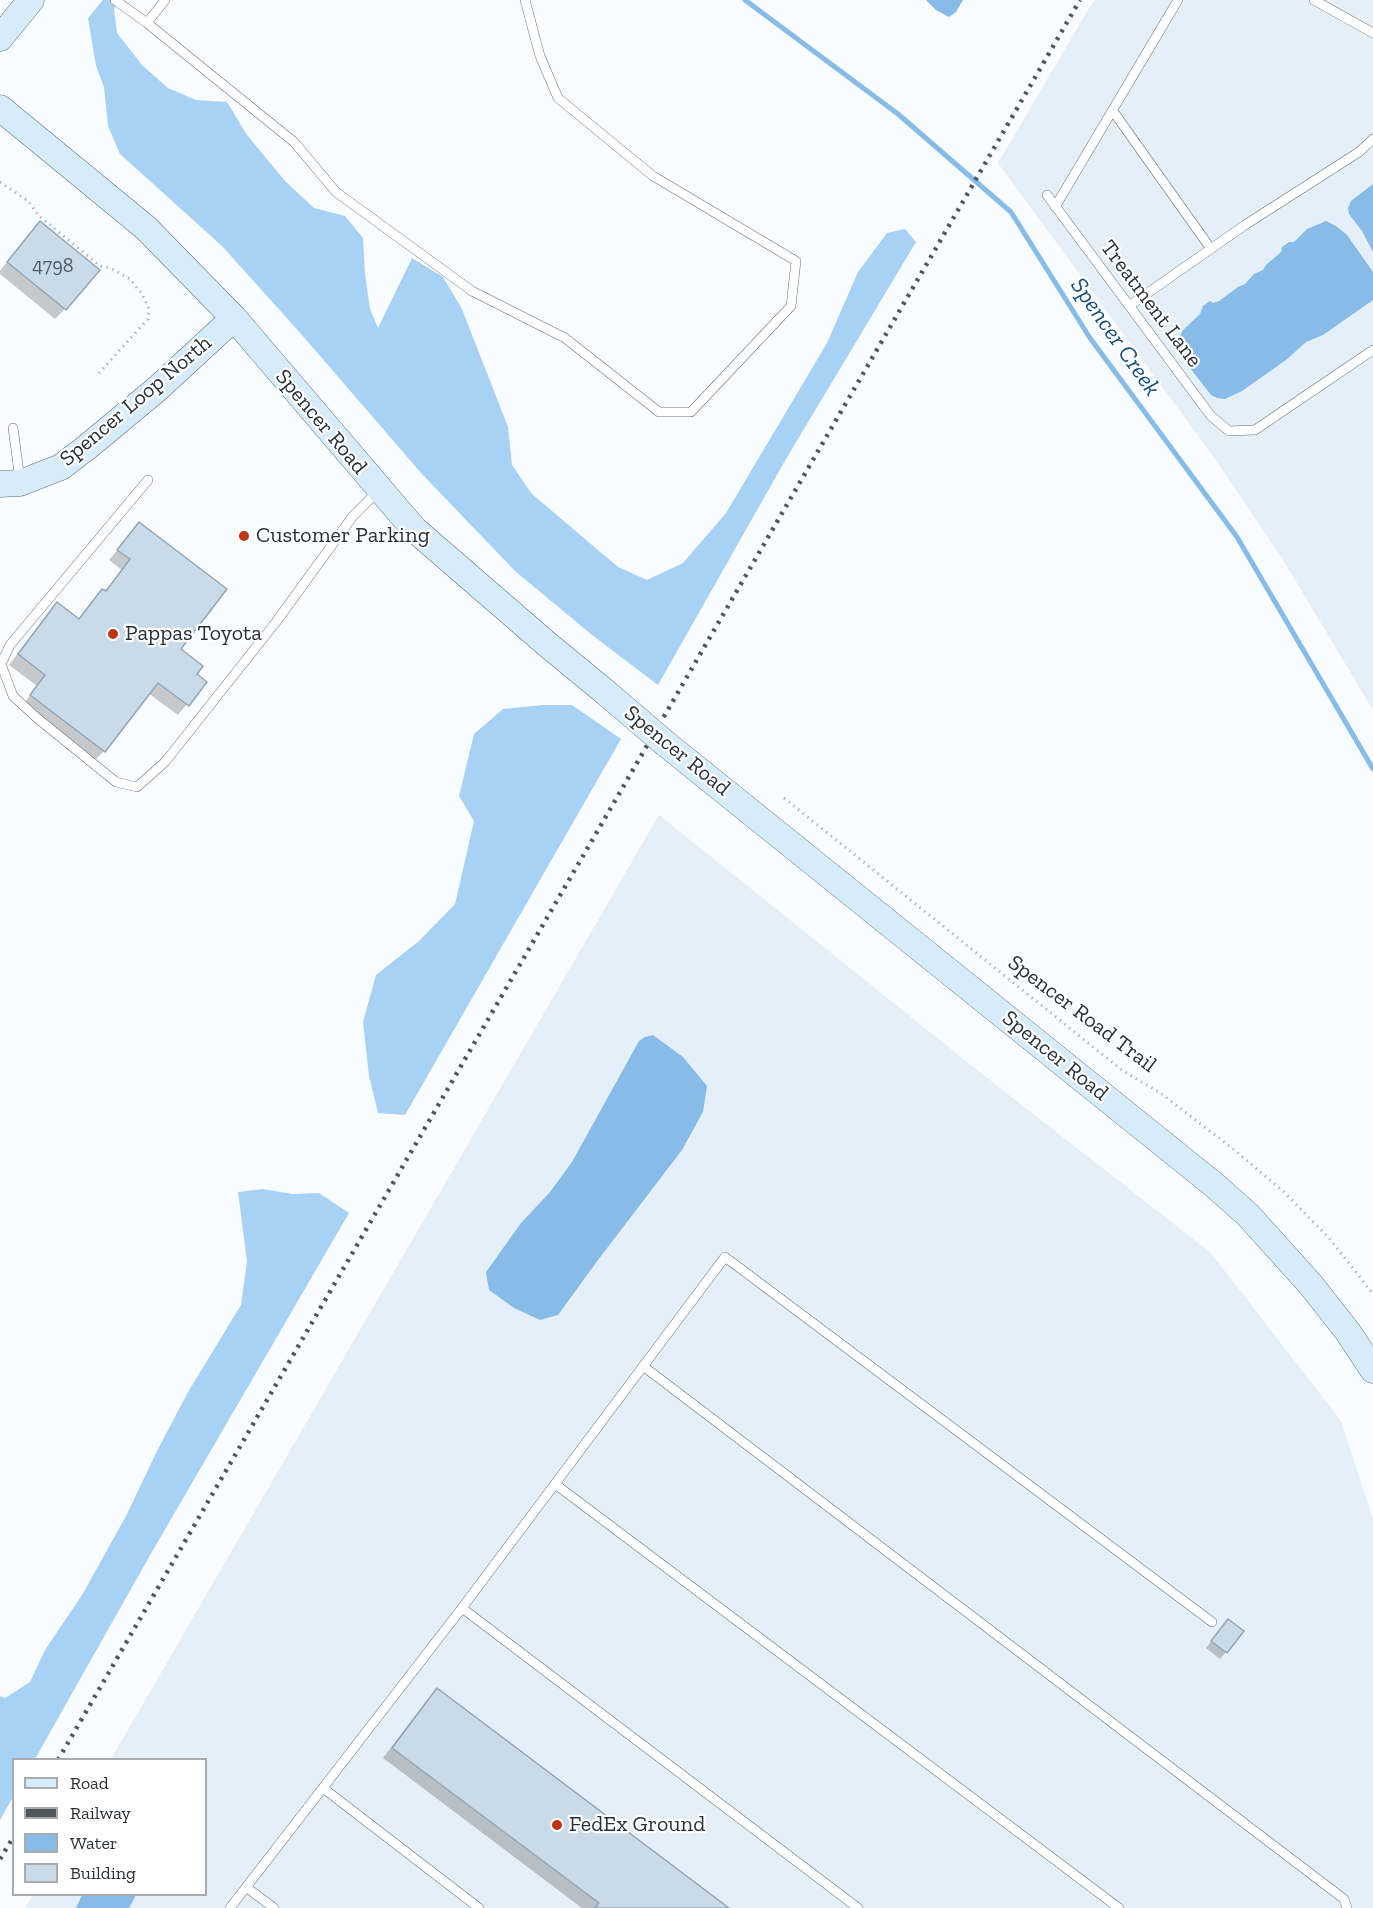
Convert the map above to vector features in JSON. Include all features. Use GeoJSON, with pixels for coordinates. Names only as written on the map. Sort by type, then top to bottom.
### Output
{"type":"FeatureCollection","features":[{"type":"Feature","properties":{"kind":"main road"},"geometry":{"type":"LineString","coordinates":[[0,38],[32,0]]}},
{"type":"Feature","properties":{"kind":"main road","name":"Spencer Road"},"geometry":{"type":"LineString","coordinates":[[0,108],[146,228],[234,318],[414,530],[666,744],[1213,1184],[1248,1215],[1311,1284],[1348,1332],[1373,1370]]}},
{"type":"Feature","properties":{"kind":"main road","name":"Spencer Loop North"},"geometry":{"type":"LineString","coordinates":[[10,483],[39,477],[61,467],[157,388],[234,318]]}},
{"type":"Feature","properties":{"kind":"lane"},"geometry":{"type":"LineString","coordinates":[[115,0],[147,23],[294,142],[336,192],[472,291],[565,338],[659,412],[691,412],[791,306],[796,261],[653,176],[558,98],[540,56],[525,0]]}},
{"type":"Feature","properties":{"kind":"lane"},"geometry":{"type":"LineString","coordinates":[[147,23],[165,0]]}},
{"type":"Feature","properties":{"kind":"lane"},"geometry":{"type":"LineString","coordinates":[[1055,207],[1178,0]]}},
{"type":"Feature","properties":{"kind":"lane"},"geometry":{"type":"LineString","coordinates":[[1314,0],[1373,33]]}},
{"type":"Feature","properties":{"kind":"lane"},"geometry":{"type":"LineString","coordinates":[[1113,111],[1211,249]]}},
{"type":"Feature","properties":{"kind":"lane"},"geometry":{"type":"LineString","coordinates":[[1129,306],[1359,152],[1373,139]]}},
{"type":"Feature","properties":{"kind":"lane","name":"Treatment Lane"},"geometry":{"type":"LineString","coordinates":[[1047,195],[1210,416],[1229,431],[1255,430],[1373,350]]}},
{"type":"Feature","properties":{"kind":"lane"},"geometry":{"type":"LineString","coordinates":[[10,483],[13,428]]}},
{"type":"Feature","properties":{"kind":"lane"},"geometry":{"type":"LineString","coordinates":[[148,480],[10,645],[1,664],[13,696],[42,723],[116,782],[137,787],[165,762],[276,622],[353,516],[379,490]]}},
{"type":"Feature","properties":{"kind":"lane"},"geometry":{"type":"LineString","coordinates":[[230,1908],[462,1608],[725,1257],[1212,1622]]}},
{"type":"Feature","properties":{"kind":"lane"},"geometry":{"type":"LineString","coordinates":[[643,1366],[1344,1899],[1347,1908]]}},
{"type":"Feature","properties":{"kind":"lane"},"geometry":{"type":"LineString","coordinates":[[555,1484],[1119,1908]]}},
{"type":"Feature","properties":{"kind":"lane"},"geometry":{"type":"LineString","coordinates":[[462,1608],[858,1908]]}},
{"type":"Feature","properties":{"kind":"lane"},"geometry":{"type":"LineString","coordinates":[[323,1788],[479,1908]]}},
{"type":"Feature","properties":{"kind":"lane"},"geometry":{"type":"LineString","coordinates":[[246,1887],[274,1908]]}},
{"type":"Feature","properties":{"kind":"path"},"geometry":{"type":"LineString","coordinates":[[0,182],[28,201],[38,215],[100,266],[110,268],[130,279],[142,294],[149,309],[148,319],[98,374]]}},
{"type":"Feature","properties":{"kind":"path","name":"Spencer Road Trail"},"geometry":{"type":"LineString","coordinates":[[784,798],[1123,1071],[1159,1092],[1232,1148],[1284,1192],[1330,1239],[1373,1294]]}},
{"type":"Feature","properties":{"kind":"shaded area"},"geometry":{"type":"Polygon","coordinates":[[[103,0],[121,0],[114,9],[117,33],[142,65],[168,88],[196,100],[227,102],[247,135],[285,181],[314,208],[345,216],[363,238],[370,309],[378,328],[412,258],[443,277],[462,309],[508,427],[512,465],[532,494],[618,567],[647,580],[683,563],[726,513],[827,343],[858,272],[887,233],[905,229],[916,242],[786,459],[658,685],[592,635],[515,571],[421,473],[222,246],[120,154],[108,126],[104,87],[96,66],[88,18],[103,0]]]}},
{"type":"Feature","properties":{"kind":"shaded area"},"geometry":{"type":"Polygon","coordinates":[[[1094,0],[1373,0],[1373,710],[1282,558],[1213,456],[998,163],[1094,0]]]}},
{"type":"Feature","properties":{"kind":"shaded area"},"geometry":{"type":"Polygon","coordinates":[[[572,705],[621,739],[405,1115],[378,1113],[369,1076],[363,1022],[376,975],[419,941],[455,904],[474,821],[459,796],[474,734],[503,709],[572,705]]]}},
{"type":"Feature","properties":{"kind":"shaded area"},"geometry":{"type":"Polygon","coordinates":[[[659,815],[977,1070],[1211,1253],[1341,1421],[1373,1519],[1373,1908],[25,1908],[32,1896],[207,1896],[207,1758],[112,1758],[659,815]]]}},
{"type":"Feature","properties":{"kind":"shaded area"},"geometry":{"type":"Polygon","coordinates":[[[262,1189],[293,1194],[319,1193],[349,1213],[149,1557],[36,1758],[12,1758],[12,1799],[0,1820],[0,1696],[5,1698],[30,1682],[45,1650],[82,1595],[126,1516],[188,1392],[241,1305],[247,1261],[238,1192],[262,1189]]]}},
{"type":"Feature","properties":{"kind":"water"},"geometry":{"type":"Polygon","coordinates":[[[926,0],[963,0],[956,12],[949,17],[936,10],[926,0]]]}},
{"type":"Feature","properties":{"kind":"water"},"geometry":{"type":"Polygon","coordinates":[[[1373,184],[1373,252],[1362,231],[1349,214],[1348,208],[1351,201],[1373,184]]]}},
{"type":"Feature","properties":{"kind":"water"},"geometry":{"type":"Polygon","coordinates":[[[1326,221],[1347,235],[1373,272],[1373,300],[1323,335],[1306,342],[1286,360],[1242,391],[1225,399],[1211,395],[1183,359],[1178,341],[1182,331],[1200,314],[1203,306],[1210,301],[1213,303],[1219,301],[1245,284],[1281,252],[1282,247],[1289,242],[1294,242],[1307,229],[1326,221]]]}},
{"type":"Feature","properties":{"kind":"water"},"geometry":{"type":"Polygon","coordinates":[[[653,1035],[683,1057],[707,1086],[703,1112],[682,1150],[558,1315],[540,1320],[514,1308],[489,1290],[486,1272],[521,1223],[550,1192],[572,1162],[639,1041],[653,1035]]]}},
{"type":"Feature","properties":{"kind":"water"},"geometry":{"type":"Polygon","coordinates":[[[81,1896],[135,1896],[129,1908],[76,1908],[81,1896]]]}},
{"type":"Feature","properties":{"kind":"building"},"geometry":{"type":"Polygon","coordinates":[[[40,221],[100,270],[66,310],[7,262],[40,221]]]}},
{"type":"Feature","properties":{"kind":"building","name":"Pappas Toyota"},"geometry":{"type":"Polygon","coordinates":[[[139,522],[227,589],[181,649],[203,666],[197,674],[207,682],[189,706],[158,683],[105,752],[30,695],[45,675],[18,654],[57,602],[79,619],[102,589],[106,591],[130,559],[117,550],[139,522]]]}},
{"type":"Feature","properties":{"kind":"building"},"geometry":{"type":"Polygon","coordinates":[[[1228,1619],[1244,1631],[1227,1653],[1211,1641],[1228,1619]]]}},
{"type":"Feature","properties":{"kind":"building","name":"FedEx Ground"},"geometry":{"type":"Polygon","coordinates":[[[437,1688],[729,1908],[595,1908],[599,1903],[392,1748],[437,1688]]]}},
{"type":"Feature","properties":{"kind":"waterway","name":"Spencer Creek"},"geometry":{"type":"LineString","coordinates":[[745,0],[898,114],[1011,212],[1090,338],[1237,537],[1373,769]]}},
{"type":"Feature","properties":{"kind":"railway"},"geometry":{"type":"LineString","coordinates":[[59,1758],[1080,0]]}},
{"type":"Feature","properties":{"kind":"railway"},"geometry":{"type":"LineString","coordinates":[[0,1859],[12,1839]]}},
{"type":"Feature","properties":{"kind":"place","name":"Customer Parking"},"geometry":{"type":"Point","coordinates":[244,536]}},
{"type":"Feature","properties":{"kind":"place","name":"Pappas Toyota"},"geometry":{"type":"Point","coordinates":[113,634]}},
{"type":"Feature","properties":{"kind":"place","name":"FedEx Ground"},"geometry":{"type":"Point","coordinates":[557,1825]}}]}
